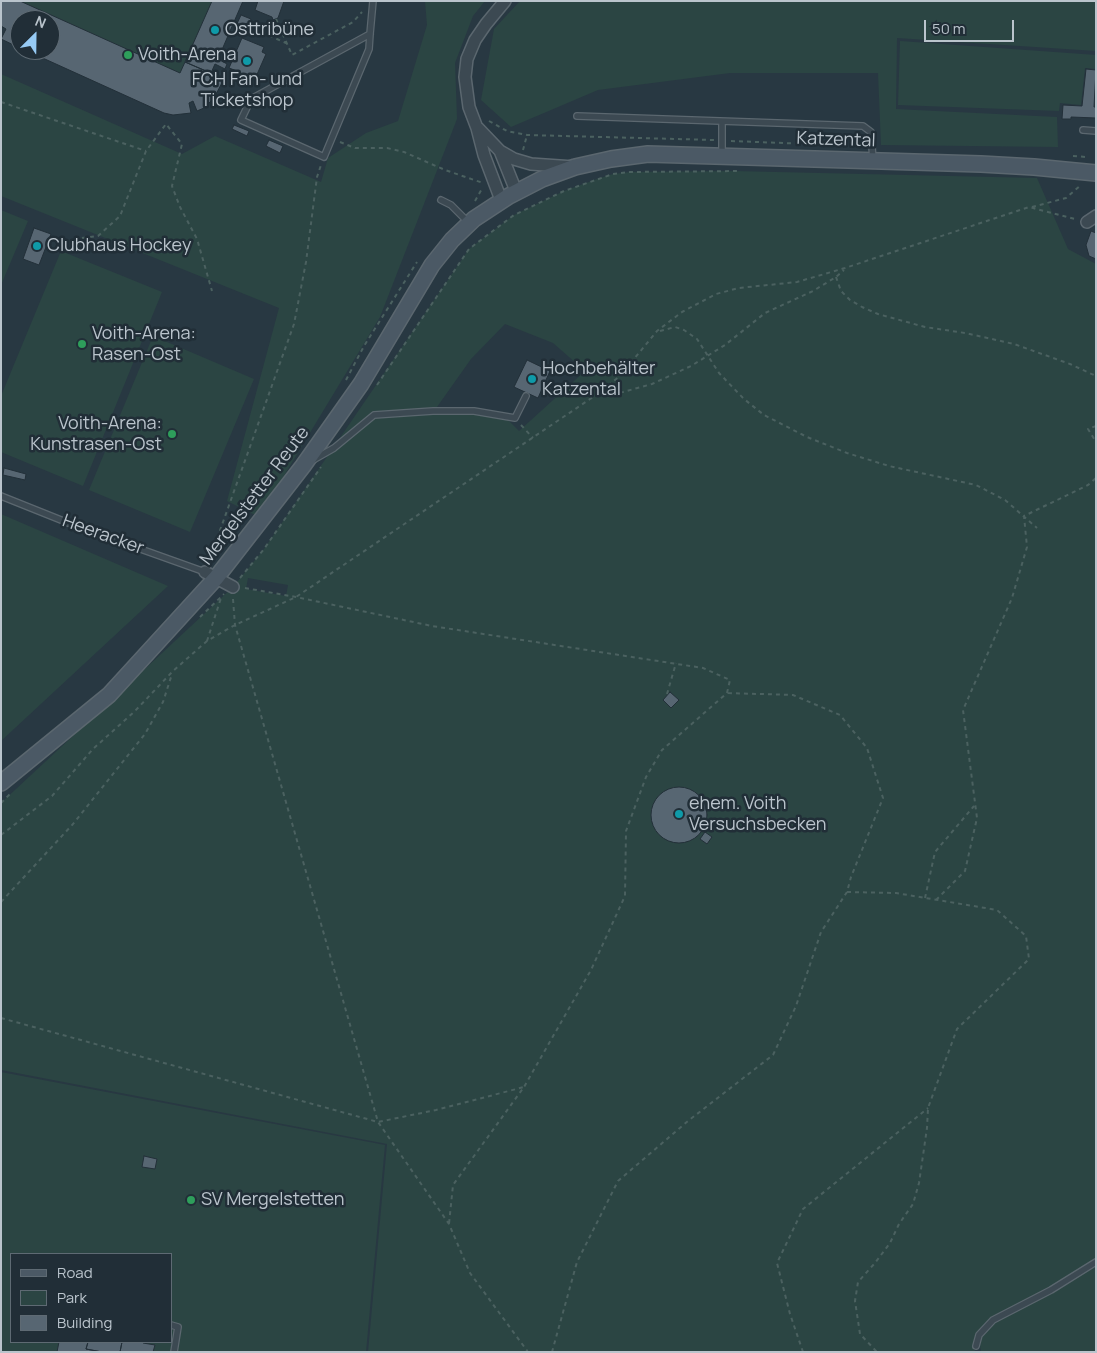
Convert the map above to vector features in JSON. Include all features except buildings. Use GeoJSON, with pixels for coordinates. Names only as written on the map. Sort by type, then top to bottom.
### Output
{"type":"FeatureCollection","features":[{"type":"Feature","properties":{"kind":"street","name":"Katzental"},"geometry":{"type":"LineString","coordinates":[[505,1],[480,32],[467,59],[465,76],[469,107],[477,128],[481,148],[501,200],[548,177],[575,168],[637,155],[873,160],[1034,167],[1090,177]]}},
{"type":"Feature","properties":{"kind":"street","name":"Katzental"},"geometry":{"type":"LineString","coordinates":[[477,128],[500,151],[520,162],[575,168]]}},
{"type":"Feature","properties":{"kind":"street","name":"Katzental"},"geometry":{"type":"LineString","coordinates":[[500,151],[516,191]]}},
{"type":"Feature","properties":{"kind":"street","name":"Mergelstetter Reute"},"geometry":{"type":"LineString","coordinates":[[1,783],[109,695],[303,466],[361,384],[432,265],[452,240],[465,219],[501,200]]}},
{"type":"Feature","properties":{"kind":"street"},"geometry":{"type":"LineString","coordinates":[[211,575],[233,587]]}},
{"type":"Feature","properties":{"kind":"lane"},"geometry":{"type":"LineString","coordinates":[[370,34],[251,99],[241,120],[324,157],[369,49],[373,1]]}},
{"type":"Feature","properties":{"kind":"lane"},"geometry":{"type":"LineString","coordinates":[[577,116],[863,126],[871,132],[873,160]]}},
{"type":"Feature","properties":{"kind":"lane"},"geometry":{"type":"LineString","coordinates":[[722,122],[722,156]]}},
{"type":"Feature","properties":{"kind":"lane"},"geometry":{"type":"LineString","coordinates":[[1083,130],[1096,131]]}},
{"type":"Feature","properties":{"kind":"lane"},"geometry":{"type":"LineString","coordinates":[[441,200],[451,205],[465,219]]}},
{"type":"Feature","properties":{"kind":"lane"},"geometry":{"type":"LineString","coordinates":[[303,466],[334,448],[374,415],[433,411],[474,412],[515,418],[526,396]]}},
{"type":"Feature","properties":{"kind":"lane","name":"Heeracker"},"geometry":{"type":"LineString","coordinates":[[1,496],[76,526],[211,575]]}},
{"type":"Feature","properties":{"kind":"lane"},"geometry":{"type":"LineString","coordinates":[[976,1346],[978,1335],[992,1320],[1026,1304],[1096,1262]]}},
{"type":"Feature","properties":{"kind":"lane"},"geometry":{"type":"LineString","coordinates":[[172,1325],[178,1327],[174,1352]]}},
{"type":"Feature","properties":{"kind":"path"},"geometry":{"type":"LineString","coordinates":[[276,19],[292,55],[353,22],[361,15],[364,8]]}},
{"type":"Feature","properties":{"kind":"path"},"geometry":{"type":"LineString","coordinates":[[247,26],[286,43]]}},
{"type":"Feature","properties":{"kind":"path"},"geometry":{"type":"LineString","coordinates":[[1,102],[146,151]]}},
{"type":"Feature","properties":{"kind":"path"},"geometry":{"type":"LineString","coordinates":[[74,239],[98,236],[120,216],[146,151],[166,124],[182,144],[172,186],[180,207],[197,239],[212,291]]}},
{"type":"Feature","properties":{"kind":"path"},"geometry":{"type":"LineString","coordinates":[[520,162],[526,135]]}},
{"type":"Feature","properties":{"kind":"path"},"geometry":{"type":"LineString","coordinates":[[331,138],[355,148],[387,148],[404,152],[480,182]]}},
{"type":"Feature","properties":{"kind":"path"},"geometry":{"type":"LineString","coordinates":[[211,575],[294,324],[306,262],[317,177],[324,157]]}},
{"type":"Feature","properties":{"kind":"path"},"geometry":{"type":"LineString","coordinates":[[514,216],[564,191],[613,174],[630,172],[743,172]]}},
{"type":"Feature","properties":{"kind":"path"},"geometry":{"type":"LineString","coordinates":[[1,835],[52,796],[93,749],[135,711],[173,671],[207,641],[235,625],[296,597],[596,395],[620,376],[657,331],[682,312],[716,294],[739,288],[797,282],[1066,198],[1090,177]]}},
{"type":"Feature","properties":{"kind":"path"},"geometry":{"type":"LineString","coordinates":[[465,219],[481,193],[484,183]]}},
{"type":"Feature","properties":{"kind":"path"},"geometry":{"type":"LineString","coordinates":[[1029,208],[1091,219]]}},
{"type":"Feature","properties":{"kind":"path"},"geometry":{"type":"LineString","coordinates":[[342,387],[364,346],[411,269],[422,256]]}},
{"type":"Feature","properties":{"kind":"path"},"geometry":{"type":"LineString","coordinates":[[596,395],[623,392],[652,384],[691,366],[725,345],[765,313],[813,291],[836,277],[845,268]]}},
{"type":"Feature","properties":{"kind":"path"},"geometry":{"type":"LineString","coordinates":[[836,277],[841,291],[850,300],[878,314],[925,327],[965,333],[1014,344],[1070,364],[1096,376]]}},
{"type":"Feature","properties":{"kind":"path"},"geometry":{"type":"LineString","coordinates":[[657,331],[675,327],[684,330],[697,339],[719,373],[744,399],[764,415],[807,437],[847,453],[889,466],[976,485],[1004,500],[1037,528]]}},
{"type":"Feature","properties":{"kind":"path"},"geometry":{"type":"LineString","coordinates":[[515,418],[533,438]]}},
{"type":"Feature","properties":{"kind":"path"},"geometry":{"type":"LineString","coordinates":[[1096,426],[1088,430],[1096,442]]}},
{"type":"Feature","properties":{"kind":"path"},"geometry":{"type":"LineString","coordinates":[[1024,516],[1088,485],[1096,478]]}},
{"type":"Feature","properties":{"kind":"path"},"geometry":{"type":"LineString","coordinates":[[936,900],[965,871],[977,818],[963,710],[1012,598],[1027,547],[1024,516]]}},
{"type":"Feature","properties":{"kind":"path"},"geometry":{"type":"LineString","coordinates":[[449,1224],[453,1185],[524,1087],[591,970],[624,896],[626,831],[646,777],[662,750],[726,692],[730,680],[703,668],[432,626],[296,597],[233,587],[235,625],[378,1122],[449,1224],[470,1274],[528,1352]]}},
{"type":"Feature","properties":{"kind":"path"},"geometry":{"type":"LineString","coordinates":[[207,641],[222,596]]}},
{"type":"Feature","properties":{"kind":"path"},"geometry":{"type":"LineString","coordinates":[[667,694],[676,664]]}},
{"type":"Feature","properties":{"kind":"path"},"geometry":{"type":"LineString","coordinates":[[1,902],[74,824],[145,734],[163,702],[173,671]]}},
{"type":"Feature","properties":{"kind":"path"},"geometry":{"type":"LineString","coordinates":[[552,1352],[577,1262],[618,1181],[688,1121],[773,1055],[796,1006],[822,932],[846,892],[883,798],[867,748],[840,715],[793,695],[726,692]]}},
{"type":"Feature","properties":{"kind":"path"},"geometry":{"type":"LineString","coordinates":[[925,898],[935,852],[975,806]]}},
{"type":"Feature","properties":{"kind":"path"},"geometry":{"type":"LineString","coordinates":[[846,892],[896,893],[997,910],[1026,936],[1029,959],[957,1029],[928,1108],[928,1128],[919,1183],[913,1204],[899,1224],[890,1243],[858,1282],[855,1301],[860,1334],[877,1352]]}},
{"type":"Feature","properties":{"kind":"path"},"geometry":{"type":"LineString","coordinates":[[1,1018],[378,1122],[436,1110],[524,1087]]}},
{"type":"Feature","properties":{"kind":"path"},"geometry":{"type":"LineString","coordinates":[[804,1352],[790,1314],[777,1263],[803,1209],[928,1108]]}},
{"type":"Feature","properties":{"kind":"green space","name":"Voith-Arena"},"geometry":{"type":"Polygon","coordinates":[[[1,1],[243,1],[218,59],[227,64],[225,69],[215,64],[211,73],[224,79],[216,94],[204,108],[197,111],[193,101],[189,103],[191,113],[173,115],[60,55],[60,10],[10,10],[10,43],[1,39],[6,29],[1,1]]]}},
{"type":"Feature","properties":{"kind":"green space"},"geometry":{"type":"Polygon","coordinates":[[[425,1],[485,1],[473,16],[455,63],[457,119],[380,317],[259,517],[227,501],[279,308],[1,196],[1,74],[182,154],[215,136],[321,182],[328,158],[366,133],[398,121],[427,25],[425,1]]]}},
{"type":"Feature","properties":{"kind":"green space"},"geometry":{"type":"Polygon","coordinates":[[[520,1],[1096,1],[1096,51],[897,38],[896,109],[1057,117],[1058,147],[881,145],[878,73],[730,73],[598,90],[511,127],[481,100],[494,29],[520,1]]]}},
{"type":"Feature","properties":{"kind":"green space"},"geometry":{"type":"Polygon","coordinates":[[[900,41],[1096,55],[1096,69],[1085,68],[1081,105],[1060,103],[1059,111],[898,105],[900,41]]]}},
{"type":"Feature","properties":{"kind":"green space"},"geometry":{"type":"Polygon","coordinates":[[[733,171],[1037,178],[1068,249],[1096,264],[1096,1259],[1049,1289],[986,1322],[976,1334],[974,1342],[975,1352],[368,1352],[387,1144],[1,1070],[1,803],[233,587],[264,549],[469,249],[514,215],[564,191],[613,174],[630,172],[733,171]],[[505,324],[471,359],[437,407],[503,415],[519,431],[585,371],[553,343],[505,324]],[[248,578],[246,589],[286,596],[288,585],[248,578]]]}},
{"type":"Feature","properties":{"kind":"green space"},"geometry":{"type":"Polygon","coordinates":[[[1,210],[28,221],[1,285],[1,210]]]}},
{"type":"Feature","properties":{"kind":"green space","name":"Voith-Arena: Rasen-Ost"},"geometry":{"type":"Polygon","coordinates":[[[61,251],[162,292],[83,486],[1,452],[1,396],[61,251]]]}},
{"type":"Feature","properties":{"kind":"green space","name":"Voith-Arena: Kunstrasen-Ost"},"geometry":{"type":"Polygon","coordinates":[[[153,336],[254,379],[190,532],[89,490],[153,336]]]}},
{"type":"Feature","properties":{"kind":"green space"},"geometry":{"type":"Polygon","coordinates":[[[1,514],[168,586],[1,741],[1,514]]]}},
{"type":"Feature","properties":{"kind":"green space","name":"SV Mergelstetten"},"geometry":{"type":"Polygon","coordinates":[[[1,1072],[385,1145],[366,1352],[1,1352],[1,1072]]]}},
{"type":"Feature","properties":{"kind":"green space"},"geometry":{"type":"Polygon","coordinates":[[[1096,1265],[1096,1352],[981,1352],[981,1336],[994,1322],[1096,1265]]]}},
{"type":"Feature","properties":{"kind":"place","name":"Osttribüne"},"geometry":{"type":"Point","coordinates":[215,30]}},
{"type":"Feature","properties":{"kind":"place","name":"Voith-Arena"},"geometry":{"type":"Point","coordinates":[128,55]}},
{"type":"Feature","properties":{"kind":"place","name":"FCH Fan- und Ticketshop"},"geometry":{"type":"Point","coordinates":[247,61]}},
{"type":"Feature","properties":{"kind":"place","name":"Clubhaus Hockey"},"geometry":{"type":"Point","coordinates":[37,246]}},
{"type":"Feature","properties":{"kind":"place","name":"Voith-Arena: Rasen-Ost"},"geometry":{"type":"Point","coordinates":[82,344]}},
{"type":"Feature","properties":{"kind":"place","name":"Hochbehälter Katzental"},"geometry":{"type":"Point","coordinates":[532,379]}},
{"type":"Feature","properties":{"kind":"place","name":"Voith-Arena: Kunstrasen-Ost"},"geometry":{"type":"Point","coordinates":[172,434]}},
{"type":"Feature","properties":{"kind":"place","name":"ehem. Voith Versuchsbecken"},"geometry":{"type":"Point","coordinates":[679,814]}},
{"type":"Feature","properties":{"kind":"place","name":"SV Mergelstetten"},"geometry":{"type":"Point","coordinates":[191,1200]}}]}
